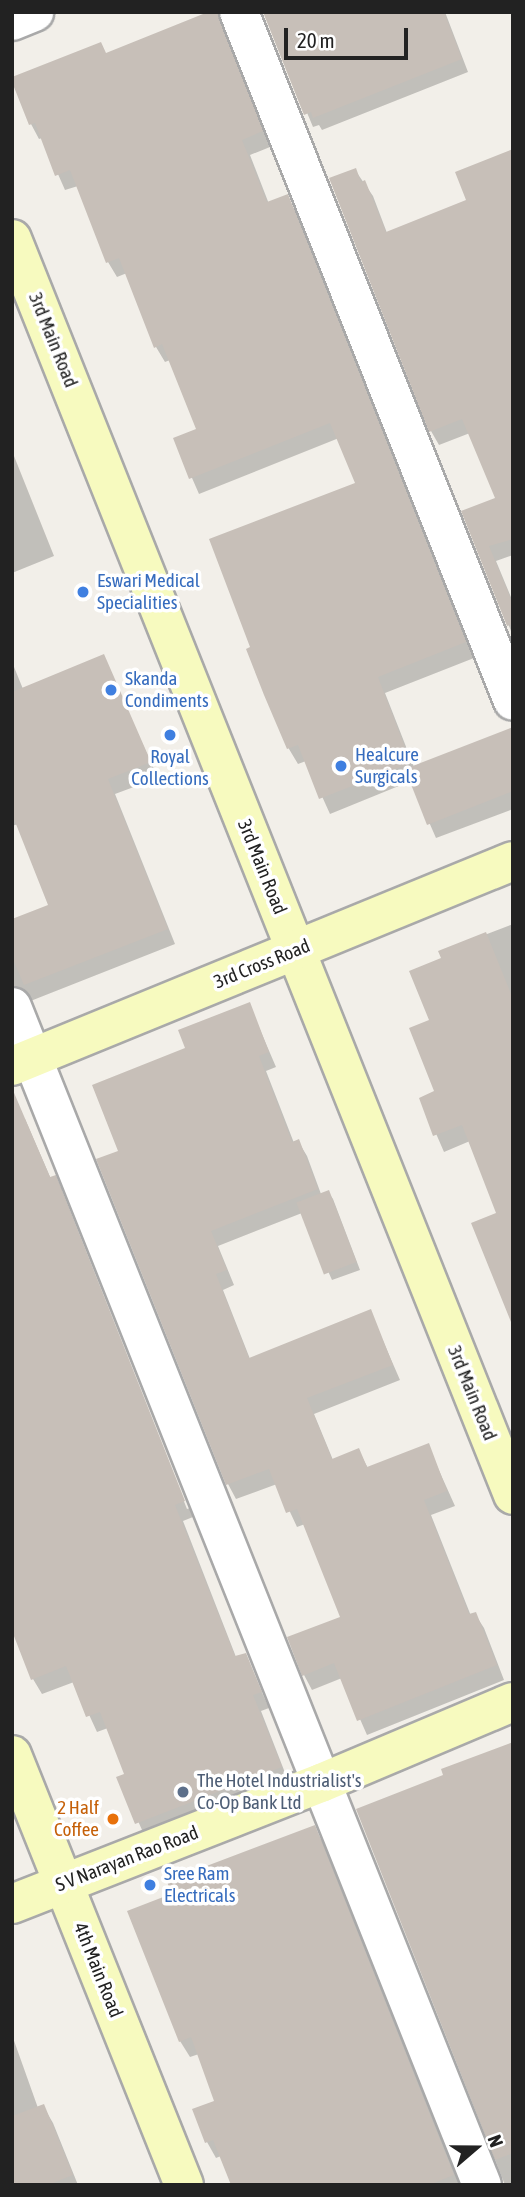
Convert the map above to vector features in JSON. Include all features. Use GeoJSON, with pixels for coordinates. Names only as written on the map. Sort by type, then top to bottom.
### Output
{"type":"FeatureCollection","features":[{"type":"Feature","properties":{"kind":"street"},"geometry":{"type":"LineString","coordinates":[[12,21],[34,12]]}},
{"type":"Feature","properties":{"kind":"street"},"geometry":{"type":"LineString","coordinates":[[239,12],[513,701]]}},
{"type":"Feature","properties":{"kind":"street","name":"3rd Main Road"},"geometry":{"type":"LineString","coordinates":[[12,239],[513,1495]]}},
{"type":"Feature","properties":{"kind":"street","name":"3rd Cross Road"},"geometry":{"type":"LineString","coordinates":[[22,1062],[513,861]]}},
{"type":"Feature","properties":{"kind":"street"},"geometry":{"type":"LineString","coordinates":[[12,1007],[22,1062],[321,1783],[482,2185]]}},
{"type":"Feature","properties":{"kind":"street","name":"S V Narayan Rao Road"},"geometry":{"type":"LineString","coordinates":[[12,1904],[321,1783],[513,1702]]}},
{"type":"Feature","properties":{"kind":"street","name":"4th Main Road"},"geometry":{"type":"LineString","coordinates":[[12,1755],[184,2185]]}},
{"type":"Feature","properties":{"kind":"building"},"geometry":{"type":"Polygon","coordinates":[[[208,12],[218,12],[263,131],[242,140],[267,202],[288,194],[466,642],[378,677],[411,763],[319,799],[298,745],[287,749],[264,695],[246,649],[250,647],[209,539],[355,483],[330,423],[189,479],[173,438],[196,429],[162,344],[154,348],[119,258],[106,263],[70,170],[55,176],[35,123],[29,125],[12,82],[12,77],[101,42],[106,53],[208,12]]]}},
{"type":"Feature","properties":{"kind":"building"},"geometry":{"type":"Polygon","coordinates":[[[263,12],[444,12],[462,59],[313,118],[311,112],[304,115],[263,12]]]}},
{"type":"Feature","properties":{"kind":"building"},"geometry":{"type":"Polygon","coordinates":[[[513,149],[513,539],[489,546],[513,604],[513,624],[507,626],[461,511],[495,498],[462,419],[429,432],[329,178],[356,168],[361,182],[365,180],[386,232],[466,200],[455,172],[513,149]]]}},
{"type":"Feature","properties":{"kind":"building"},"geometry":{"type":"Polygon","coordinates":[[[104,654],[151,762],[108,779],[168,929],[24,985],[12,957],[12,919],[48,905],[12,814],[12,692],[104,654]]]}},
{"type":"Feature","properties":{"kind":"building"},"geometry":{"type":"Polygon","coordinates":[[[513,727],[513,791],[427,825],[405,769],[513,727]]]}},
{"type":"Feature","properties":{"kind":"building"},"geometry":{"type":"Polygon","coordinates":[[[486,932],[513,999],[511,1322],[471,1223],[496,1213],[462,1125],[433,1136],[419,1098],[434,1091],[409,1028],[429,1020],[409,971],[441,958],[438,951],[486,932]]]}},
{"type":"Feature","properties":{"kind":"building"},"geometry":{"type":"Polygon","coordinates":[[[250,1002],[269,1052],[259,1056],[292,1142],[299,1139],[318,1189],[211,1231],[227,1270],[216,1274],[249,1358],[371,1309],[393,1365],[307,1398],[332,1459],[359,1448],[367,1467],[429,1443],[447,1491],[424,1500],[469,1614],[476,1612],[497,1665],[357,1721],[334,1663],[302,1676],[287,1637],[340,1617],[297,1509],[286,1513],[269,1469],[226,1485],[96,1159],[118,1151],[92,1085],[185,1048],[178,1030],[250,1002]]]}},
{"type":"Feature","properties":{"kind":"building"},"geometry":{"type":"Polygon","coordinates":[[[12,1088],[50,1177],[56,1175],[185,1501],[175,1505],[235,1656],[246,1653],[262,1692],[253,1695],[282,1767],[135,1824],[116,1777],[124,1774],[100,1712],[86,1717],[66,1666],[31,1680],[12,1631],[12,1088]]]}},
{"type":"Feature","properties":{"kind":"building"},"geometry":{"type":"Polygon","coordinates":[[[329,1190],[357,1262],[324,1274],[296,1203],[329,1190]]]}},
{"type":"Feature","properties":{"kind":"building"},"geometry":{"type":"Polygon","coordinates":[[[513,1742],[513,2153],[495,2160],[356,1809],[443,1775],[441,1769],[513,1742]]]}},
{"type":"Feature","properties":{"kind":"building"},"geometry":{"type":"Polygon","coordinates":[[[315,1825],[454,2175],[429,2185],[231,2185],[213,2140],[205,2143],[192,2109],[214,2101],[191,2037],[179,2042],[127,1911],[171,1894],[167,1881],[315,1825]]]}},
{"type":"Feature","properties":{"kind":"building"},"geometry":{"type":"Polygon","coordinates":[[[44,2104],[73,2175],[48,2185],[12,2185],[12,2116],[44,2104]]]}},
{"type":"Feature","properties":{"kind":"place","name":"Eswari Medical Specialities"},"geometry":{"type":"Point","coordinates":[83,592]}},
{"type":"Feature","properties":{"kind":"place","name":"Skanda Condiments"},"geometry":{"type":"Point","coordinates":[111,690]}},
{"type":"Feature","properties":{"kind":"place","name":"Royal Collections"},"geometry":{"type":"Point","coordinates":[170,735]}},
{"type":"Feature","properties":{"kind":"place","name":"Healcure Surgicals"},"geometry":{"type":"Point","coordinates":[341,766]}},
{"type":"Feature","properties":{"kind":"place","name":"The Hotel Industrialist's Co-Op Bank Ltd"},"geometry":{"type":"Point","coordinates":[183,1792]}},
{"type":"Feature","properties":{"kind":"place","name":"2 Half Coffee"},"geometry":{"type":"Point","coordinates":[113,1819]}},
{"type":"Feature","properties":{"kind":"place","name":"Sree Ram Electricals"},"geometry":{"type":"Point","coordinates":[150,1885]}}]}
